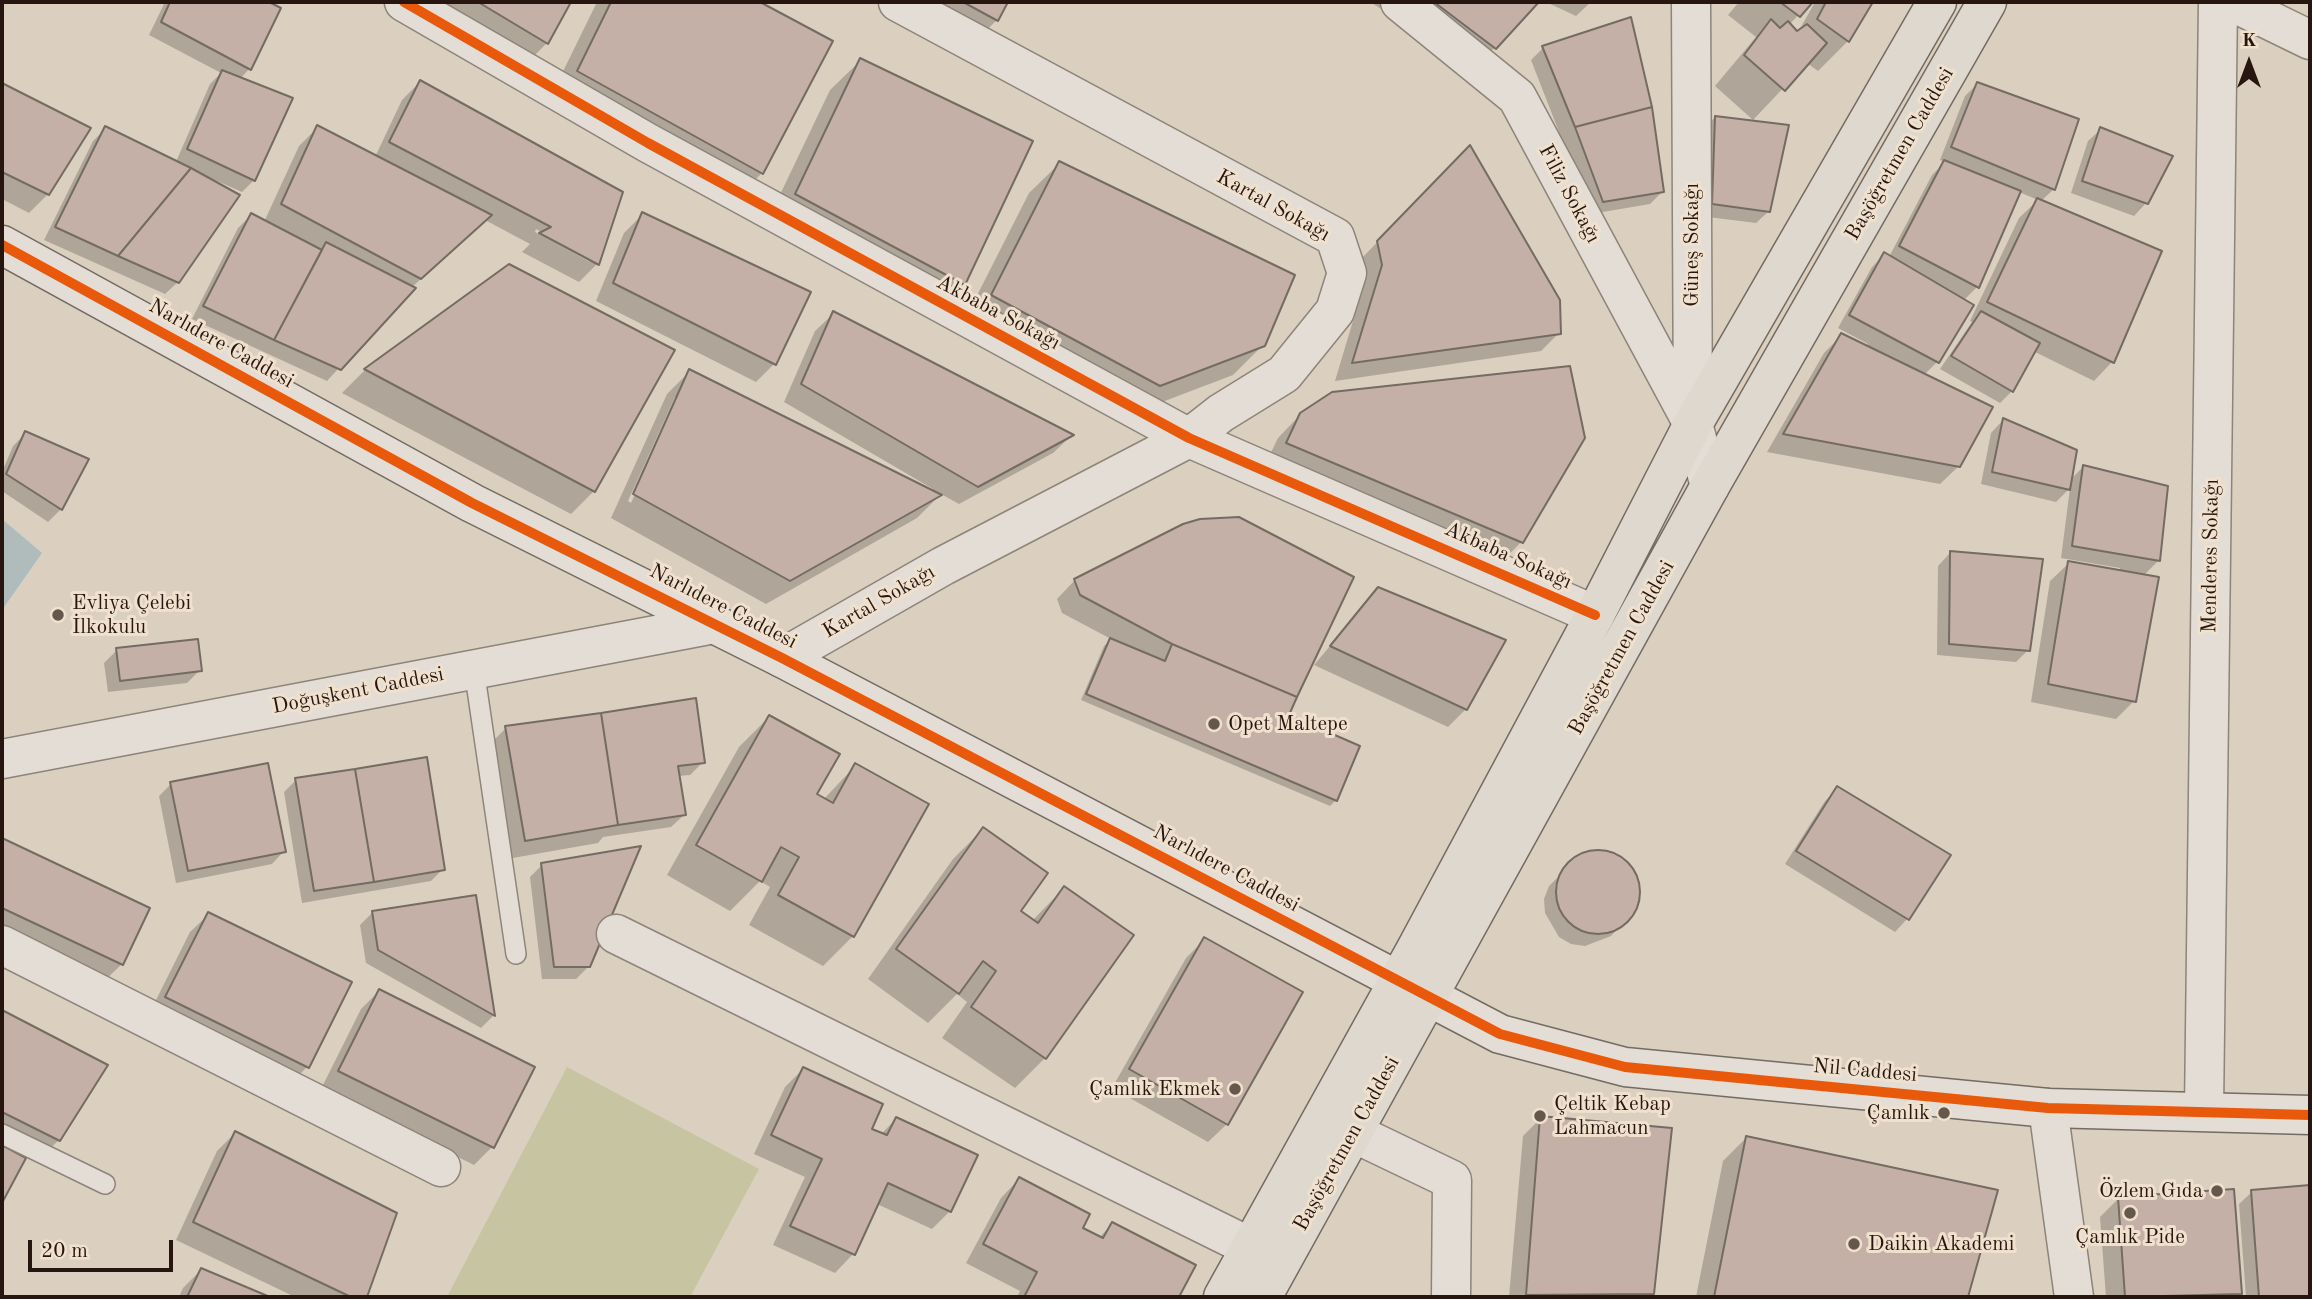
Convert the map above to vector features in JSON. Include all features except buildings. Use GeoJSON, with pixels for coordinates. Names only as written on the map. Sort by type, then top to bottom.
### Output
{"type":"FeatureCollection","features":[{"type":"Feature","properties":{"kind":"main road","name":"Başöğretmen Caddesi"},"geometry":{"type":"LineString","coordinates":[[1262,1297],[1354,1133],[1414,989],[1595,615],[1693,424],[1937,2]]}},
{"type":"Feature","properties":{"kind":"main road","name":"Başöğretmen Caddesi"},"geometry":{"type":"LineString","coordinates":[[1223,1297],[1250,1247],[1414,989],[1710,486],[1987,2]]}},
{"type":"Feature","properties":{"kind":"street","name":"Akbaba Sokağı"},"geometry":{"type":"LineString","coordinates":[[404,2],[660,150],[1189,438],[1595,615]]}},
{"type":"Feature","properties":{"kind":"street","name":"Kartal Sokağı"},"geometry":{"type":"LineString","coordinates":[[782,658],[943,566],[1189,438],[1221,413],[1284,374],[1335,311],[1348,273],[1335,237],[898,2]]}},
{"type":"Feature","properties":{"kind":"street","name":"Filiz Sokağı"},"geometry":{"type":"LineString","coordinates":[[1400,2],[1517,97],[1693,424]]}},
{"type":"Feature","properties":{"kind":"street","name":"Güneş Sokağı"},"geometry":{"type":"LineString","coordinates":[[1690,2],[1693,424],[1710,486]]}},
{"type":"Feature","properties":{"kind":"street","name":"Menderes Sokağı"},"geometry":{"type":"LineString","coordinates":[[2204,1110],[2218,2]]}},
{"type":"Feature","properties":{"kind":"street"},"geometry":{"type":"LineString","coordinates":[[2232,2],[2310,40]]}},
{"type":"Feature","properties":{"kind":"street","name":"Narlıdere Caddesi"},"geometry":{"type":"LineString","coordinates":[[2,246],[471,503],[782,658],[1414,989]]}},
{"type":"Feature","properties":{"kind":"street","name":"Doğuşkent Caddesi"},"geometry":{"type":"LineString","coordinates":[[2,759],[714,624]]}},
{"type":"Feature","properties":{"kind":"street"},"geometry":{"type":"LineString","coordinates":[[616,934],[1250,1247]]}},
{"type":"Feature","properties":{"kind":"street"},"geometry":{"type":"LineString","coordinates":[[2,945],[441,1167]]}},
{"type":"Feature","properties":{"kind":"street","name":"Nil Caddesi"},"geometry":{"type":"LineString","coordinates":[[1414,989],[1500,1034],[1625,1067],[2048,1108],[2204,1110],[2310,1115]]}},
{"type":"Feature","properties":{"kind":"street"},"geometry":{"type":"LineString","coordinates":[[2048,1108],[2074,1297]]}},
{"type":"Feature","properties":{"kind":"street"},"geometry":{"type":"LineString","coordinates":[[1354,1133],[1452,1180],[1451,1297]]}},
{"type":"Feature","properties":{"kind":"lane"},"geometry":{"type":"LineString","coordinates":[[474,669],[516,954]]}},
{"type":"Feature","properties":{"kind":"lane"},"geometry":{"type":"LineString","coordinates":[[2,1134],[105,1184]]}},
{"type":"Feature","properties":{"kind":"shaded area"},"geometry":{"type":"Polygon","coordinates":[[[2,519],[42,553],[2,610],[2,519]]]}},
{"type":"Feature","properties":{"kind":"shaded area"},"geometry":{"type":"Polygon","coordinates":[[[567,1067],[759,1169],[690,1297],[447,1297],[567,1067]]]}},
{"type":"Feature","properties":{"kind":"cycle path"},"geometry":{"type":"LineString","coordinates":[[404,2],[648,143],[1189,438],[1595,615]]}},
{"type":"Feature","properties":{"kind":"cycle path"},"geometry":{"type":"LineString","coordinates":[[2,245],[472,503],[782,658],[1500,1034],[1625,1067],[2048,1108],[2310,1115]]}},
{"type":"Feature","properties":{"kind":"place","name":"Evliya Çelebi İlkokulu"},"geometry":{"type":"Point","coordinates":[58,615]}},
{"type":"Feature","properties":{"kind":"place","name":"Opet Maltepe"},"geometry":{"type":"Point","coordinates":[1214,724]}},
{"type":"Feature","properties":{"kind":"place","name":"Çamlık Ekmek"},"geometry":{"type":"Point","coordinates":[1235,1089]}},
{"type":"Feature","properties":{"kind":"place","name":"Çamlık"},"geometry":{"type":"Point","coordinates":[1944,1113]}},
{"type":"Feature","properties":{"kind":"place","name":"Çeltik Kebap Lahmacun"},"geometry":{"type":"Point","coordinates":[1540,1116]}},
{"type":"Feature","properties":{"kind":"place","name":"Özlem Gıda"},"geometry":{"type":"Point","coordinates":[2217,1191]}},
{"type":"Feature","properties":{"kind":"place","name":"Çamlık Pide"},"geometry":{"type":"Point","coordinates":[2130,1213]}},
{"type":"Feature","properties":{"kind":"place","name":"Daikin Akademi"},"geometry":{"type":"Point","coordinates":[1854,1244]}}]}
